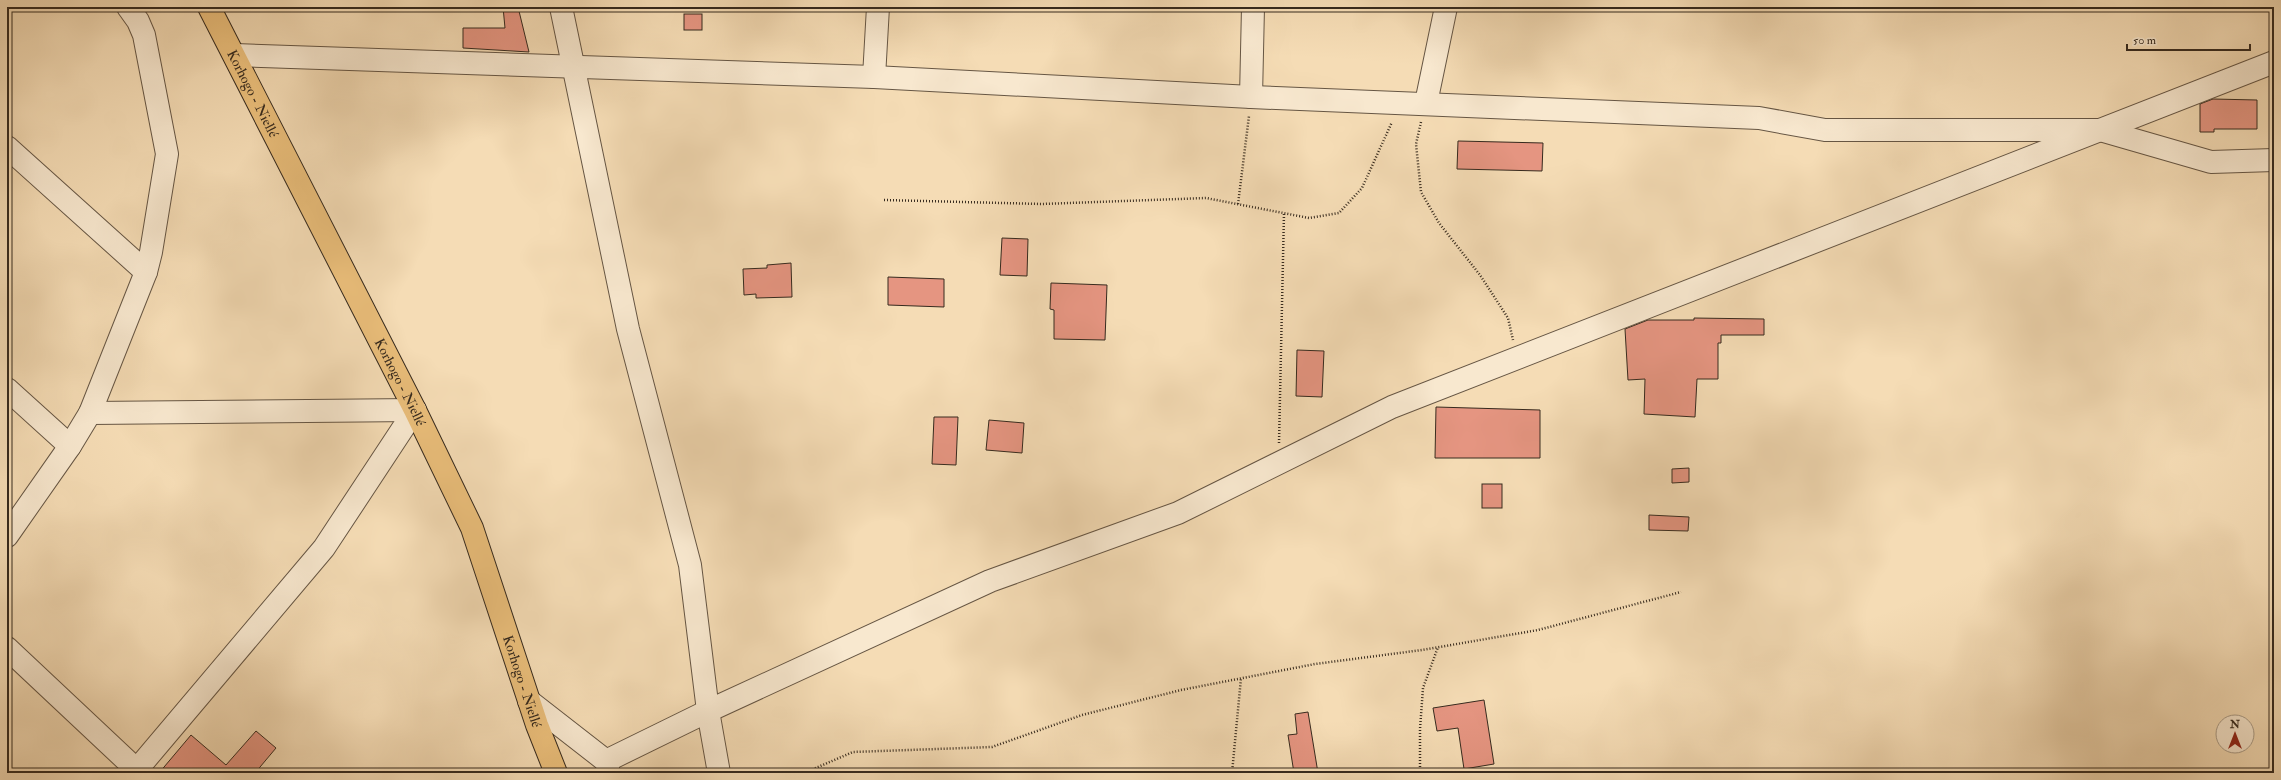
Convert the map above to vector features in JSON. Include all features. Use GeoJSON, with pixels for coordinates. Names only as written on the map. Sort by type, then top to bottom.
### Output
{"type":"FeatureCollection","features":[{"type":"Feature","properties":{"kind":"main road","name":"Korhogo - Niellé"},"geometry":{"type":"LineString","coordinates":[[209,7],[235,55],[415,410],[472,528],[530,702],[556,773]]}},
{"type":"Feature","properties":{"kind":"street"},"geometry":{"type":"LineString","coordinates":[[7,536],[70,446],[90,413],[146,272],[151,252],[167,154],[144,35],[138,21],[128,7]]}},
{"type":"Feature","properties":{"kind":"street"},"geometry":{"type":"LineString","coordinates":[[561,7],[572,67],[628,329],[690,565],[708,711],[719,773]]}},
{"type":"Feature","properties":{"kind":"street"},"geometry":{"type":"LineString","coordinates":[[874,77],[878,7]]}},
{"type":"Feature","properties":{"kind":"street"},"geometry":{"type":"LineString","coordinates":[[1251,98],[1253,7]]}},
{"type":"Feature","properties":{"kind":"street"},"geometry":{"type":"LineString","coordinates":[[1426,103],[1446,7]]}},
{"type":"Feature","properties":{"kind":"street"},"geometry":{"type":"LineString","coordinates":[[235,55],[874,77],[1251,98],[1403,102],[1759,118],[1825,130],[2100,130],[2211,162],[2274,160]]}},
{"type":"Feature","properties":{"kind":"street"},"geometry":{"type":"LineString","coordinates":[[530,702],[608,767],[708,711],[990,581],[1178,513],[1392,407],[2274,62]]}},
{"type":"Feature","properties":{"kind":"street"},"geometry":{"type":"LineString","coordinates":[[7,147],[146,272]]}},
{"type":"Feature","properties":{"kind":"street"},"geometry":{"type":"LineString","coordinates":[[7,389],[70,446]]}},
{"type":"Feature","properties":{"kind":"street"},"geometry":{"type":"LineString","coordinates":[[90,413],[415,410]]}},
{"type":"Feature","properties":{"kind":"street"},"geometry":{"type":"LineString","coordinates":[[7,648],[137,772],[324,548],[415,410]]}},
{"type":"Feature","properties":{"kind":"path"},"geometry":{"type":"LineString","coordinates":[[1238,204],[1251,98]]}},
{"type":"Feature","properties":{"kind":"path"},"geometry":{"type":"LineString","coordinates":[[884,200],[1042,204],[1206,198],[1309,218],[1340,213],[1362,188],[1382,139],[1403,102]]}},
{"type":"Feature","properties":{"kind":"path"},"geometry":{"type":"LineString","coordinates":[[1426,103],[1416,144],[1421,192],[1439,223],[1480,275],[1508,318],[1518,358]]}},
{"type":"Feature","properties":{"kind":"path"},"geometry":{"type":"LineString","coordinates":[[1278,463],[1284,213]]}},
{"type":"Feature","properties":{"kind":"path"},"geometry":{"type":"LineString","coordinates":[[804,773],[852,752],[992,747],[1082,715],[1182,690],[1316,664],[1438,647],[1538,630],[1681,592]]}},
{"type":"Feature","properties":{"kind":"path"},"geometry":{"type":"LineString","coordinates":[[1420,773],[1420,729],[1424,688],[1438,647]]}},
{"type":"Feature","properties":{"kind":"path"},"geometry":{"type":"LineString","coordinates":[[1232,773],[1241,678]]}},
{"type":"Feature","properties":{"kind":"building"},"geometry":{"type":"Polygon","coordinates":[[[503,7],[518,7],[529,52],[463,48],[463,28],[505,28],[503,7]]]}},
{"type":"Feature","properties":{"kind":"building"},"geometry":{"type":"Polygon","coordinates":[[[684,14],[702,14],[702,30],[684,30],[684,14]]]}},
{"type":"Feature","properties":{"kind":"building"},"geometry":{"type":"Polygon","coordinates":[[[2213,99],[2257,100],[2257,129],[2214,129],[2214,132],[2200,132],[2200,104],[2213,99]]]}},
{"type":"Feature","properties":{"kind":"building"},"geometry":{"type":"Polygon","coordinates":[[[1458,141],[1543,143],[1542,171],[1457,169],[1458,141]]]}},
{"type":"Feature","properties":{"kind":"building"},"geometry":{"type":"Polygon","coordinates":[[[1002,238],[1028,239],[1027,276],[1000,275],[1002,238]]]}},
{"type":"Feature","properties":{"kind":"building"},"geometry":{"type":"Polygon","coordinates":[[[791,263],[792,297],[756,298],[756,294],[744,295],[743,269],[767,268],[767,265],[791,263]]]}},
{"type":"Feature","properties":{"kind":"building"},"geometry":{"type":"Polygon","coordinates":[[[888,277],[944,279],[944,307],[888,305],[888,277]]]}},
{"type":"Feature","properties":{"kind":"building"},"geometry":{"type":"Polygon","coordinates":[[[1051,283],[1107,285],[1105,340],[1054,339],[1054,310],[1050,309],[1051,283]]]}},
{"type":"Feature","properties":{"kind":"building"},"geometry":{"type":"Polygon","coordinates":[[[1694,318],[1764,319],[1764,335],[1721,335],[1721,343],[1718,343],[1718,379],[1697,379],[1695,417],[1644,414],[1645,379],[1628,380],[1625,329],[1648,320],[1694,320],[1694,318]]]}},
{"type":"Feature","properties":{"kind":"building"},"geometry":{"type":"Polygon","coordinates":[[[1297,350],[1324,351],[1322,397],[1296,396],[1297,350]]]}},
{"type":"Feature","properties":{"kind":"building"},"geometry":{"type":"Polygon","coordinates":[[[1436,407],[1540,410],[1540,458],[1435,458],[1436,407]]]}},
{"type":"Feature","properties":{"kind":"building"},"geometry":{"type":"Polygon","coordinates":[[[934,417],[958,417],[956,465],[932,464],[934,417]]]}},
{"type":"Feature","properties":{"kind":"building"},"geometry":{"type":"Polygon","coordinates":[[[989,420],[1024,423],[1022,453],[986,450],[989,420]]]}},
{"type":"Feature","properties":{"kind":"building"},"geometry":{"type":"Polygon","coordinates":[[[1689,468],[1689,482],[1672,483],[1672,469],[1689,468]]]}},
{"type":"Feature","properties":{"kind":"building"},"geometry":{"type":"Polygon","coordinates":[[[1482,484],[1502,484],[1502,508],[1482,508],[1482,484]]]}},
{"type":"Feature","properties":{"kind":"building"},"geometry":{"type":"Polygon","coordinates":[[[1649,515],[1689,517],[1688,531],[1649,530],[1649,515]]]}},
{"type":"Feature","properties":{"kind":"building"},"geometry":{"type":"Polygon","coordinates":[[[1484,700],[1494,764],[1464,769],[1458,728],[1437,731],[1433,708],[1484,700]]]}},
{"type":"Feature","properties":{"kind":"building"},"geometry":{"type":"Polygon","coordinates":[[[1308,712],[1318,773],[1294,773],[1288,735],[1297,734],[1295,714],[1308,712]]]}},
{"type":"Feature","properties":{"kind":"building"},"geometry":{"type":"Polygon","coordinates":[[[256,731],[276,748],[255,773],[159,773],[191,735],[226,765],[256,731]]]}}]}
